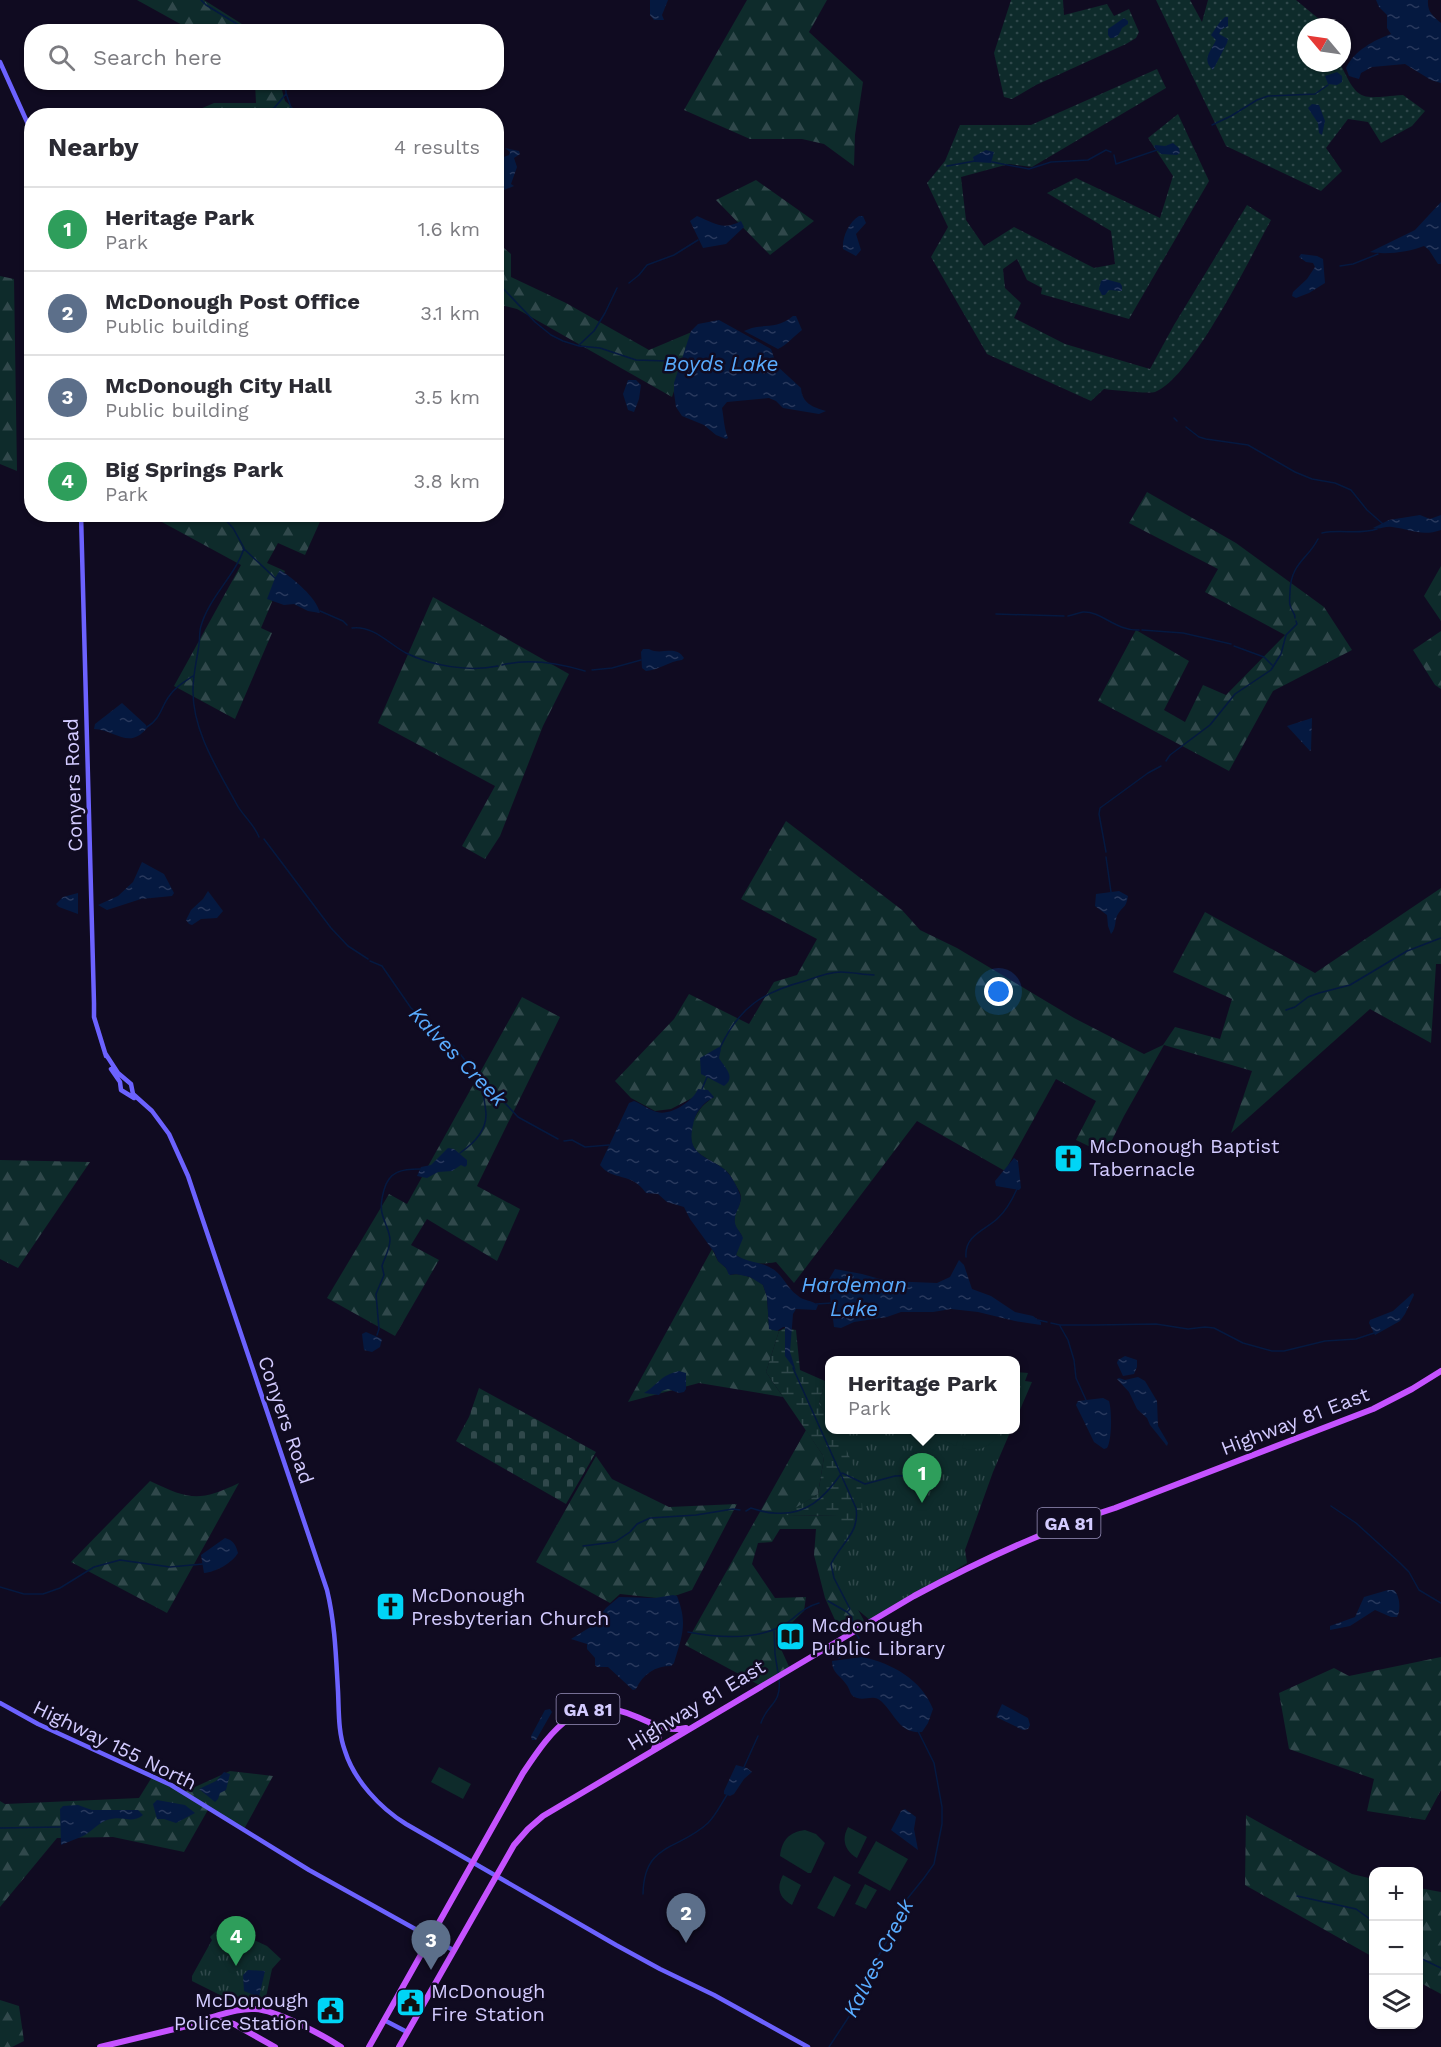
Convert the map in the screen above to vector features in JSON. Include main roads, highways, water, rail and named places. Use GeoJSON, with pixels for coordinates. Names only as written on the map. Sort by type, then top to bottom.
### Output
{"type":"FeatureCollection","features":[{"type":"Feature","properties":{"kind":"main road"},"geometry":{"type":"LineString","coordinates":[[0,62],[24,115]]}},
{"type":"Feature","properties":{"kind":"main road","name":"Conyers Road"},"geometry":{"type":"LineString","coordinates":[[81,522],[94,1017],[110,1066],[121,1084]]}},
{"type":"Feature","properties":{"kind":"main road","name":"Conyers Road"},"geometry":{"type":"LineString","coordinates":[[105,1053],[116,1070],[127,1081]]}},
{"type":"Feature","properties":{"kind":"main road"},"geometry":{"type":"LineString","coordinates":[[127,1081],[131,1084],[131,1089],[126,1092],[121,1090],[121,1084],[127,1081]]}},
{"type":"Feature","properties":{"kind":"main road","name":"Conyers Road"},"geometry":{"type":"LineString","coordinates":[[131,1089],[169,1134],[188,1176],[322,1574],[334,1627],[340,1725],[345,1750],[363,1784],[396,1817],[472,1863],[650,1964],[714,1995],[808,2047]]}},
{"type":"Feature","properties":{"kind":"main road","name":"Conyers Road"},"geometry":{"type":"LineString","coordinates":[[126,1092],[153,1113]]}},
{"type":"Feature","properties":{"kind":"main road","name":"Highway 81 East"},"geometry":{"type":"LineString","coordinates":[[399,2047],[517,1841],[536,1821],[907,1600],[973,1566],[1022,1542],[1076,1520],[1115,1508],[1400,1396],[1441,1371]]}},
{"type":"Feature","properties":{"kind":"main road","name":"Highway 155 North"},"geometry":{"type":"LineString","coordinates":[[0,1703],[38,1724],[171,1785],[309,1870],[453,1950]]}},
{"type":"Feature","properties":{"kind":"main road","name":"GA 81"},"geometry":{"type":"LineString","coordinates":[[472,1863],[520,1779],[552,1736],[577,1713],[597,1707],[611,1708],[674,1730],[695,1726]]}},
{"type":"Feature","properties":{"kind":"main road"},"geometry":{"type":"LineString","coordinates":[[649,1722],[656,1729],[659,1737],[652,1752]]}},
{"type":"Feature","properties":{"kind":"main road"},"geometry":{"type":"LineString","coordinates":[[509,1783],[520,1779]]}},
{"type":"Feature","properties":{"kind":"main road"},"geometry":{"type":"LineString","coordinates":[[369,2047],[472,1863]]}},
{"type":"Feature","properties":{"kind":"main road"},"geometry":{"type":"LineString","coordinates":[[100,2047],[236,2011],[258,2009],[274,2013],[341,2047]]}},
{"type":"Feature","properties":{"kind":"main road"},"geometry":{"type":"LineString","coordinates":[[234,2025],[231,2017],[236,2011]]}},
{"type":"Feature","properties":{"kind":"main road"},"geometry":{"type":"LineString","coordinates":[[200,2021],[216,2020],[234,2025],[275,2047]]}},
{"type":"Feature","properties":{"kind":"main road"},"geometry":{"type":"LineString","coordinates":[[384,2020],[407,2032]]}},
{"type":"Feature","properties":{"kind":"water"},"geometry":{"type":"Polygon","coordinates":[[[650,0],[668,0],[662,15],[664,20],[654,20],[650,15],[650,0]]]}},
{"type":"Feature","properties":{"kind":"water"},"geometry":{"type":"Polygon","coordinates":[[[1376,0],[1428,0],[1430,11],[1441,23],[1441,83],[1431,80],[1405,64],[1372,67],[1361,73],[1359,79],[1349,76],[1348,72],[1351,72],[1351,60],[1359,51],[1391,34],[1387,28],[1387,15],[1376,0]]]}},
{"type":"Feature","properties":{"kind":"water"},"geometry":{"type":"Polygon","coordinates":[[[1225,17],[1228,17],[1228,26],[1219,34],[1228,39],[1213,70],[1207,59],[1216,40],[1211,35],[1225,17]]]}},
{"type":"Feature","properties":{"kind":"water"},"geometry":{"type":"Polygon","coordinates":[[[1124,18],[1128,24],[1117,36],[1110,38],[1108,29],[1124,18]]]}},
{"type":"Feature","properties":{"kind":"water"},"geometry":{"type":"Polygon","coordinates":[[[1337,72],[1342,76],[1342,82],[1337,85],[1328,84],[1325,76],[1337,72]]]}},
{"type":"Feature","properties":{"kind":"water"},"geometry":{"type":"Polygon","coordinates":[[[1312,104],[1319,105],[1325,121],[1322,135],[1319,133],[1318,123],[1308,108],[1312,104]]]}},
{"type":"Feature","properties":{"kind":"water"},"geometry":{"type":"Polygon","coordinates":[[[1173,143],[1179,148],[1180,153],[1177,155],[1161,154],[1154,147],[1155,145],[1165,146],[1173,143]]]}},
{"type":"Feature","properties":{"kind":"water"},"geometry":{"type":"Polygon","coordinates":[[[505,148],[519,151],[520,154],[514,158],[517,167],[511,184],[514,186],[504,190],[504,157],[510,152],[505,148]]]}},
{"type":"Feature","properties":{"kind":"water"},"geometry":{"type":"Polygon","coordinates":[[[986,150],[994,152],[991,163],[974,162],[973,157],[986,150]]]}},
{"type":"Feature","properties":{"kind":"water"},"geometry":{"type":"Polygon","coordinates":[[[1441,202],[1441,264],[1438,264],[1424,246],[1398,252],[1370,252],[1415,230],[1441,202]]]}},
{"type":"Feature","properties":{"kind":"water"},"geometry":{"type":"Polygon","coordinates":[[[697,216],[724,226],[741,221],[744,227],[726,244],[703,248],[690,221],[697,216]]]}},
{"type":"Feature","properties":{"kind":"water"},"geometry":{"type":"Polygon","coordinates":[[[859,216],[863,216],[866,223],[856,234],[861,250],[856,256],[843,249],[843,244],[849,226],[859,216]]]}},
{"type":"Feature","properties":{"kind":"water"},"geometry":{"type":"Polygon","coordinates":[[[1301,254],[1323,259],[1325,283],[1296,298],[1292,296],[1293,292],[1307,279],[1315,267],[1313,263],[1306,262],[1299,257],[1301,254]]]}},
{"type":"Feature","properties":{"kind":"water"},"geometry":{"type":"Polygon","coordinates":[[[1105,279],[1120,283],[1122,291],[1109,290],[1102,295],[1099,289],[1101,281],[1105,279]]]}},
{"type":"Feature","properties":{"kind":"water"},"geometry":{"type":"Polygon","coordinates":[[[796,316],[802,330],[778,349],[744,331],[774,325],[796,316]]]}},
{"type":"Feature","properties":{"kind":"water","name":"Boyds Lake"},"geometry":{"type":"Polygon","coordinates":[[[719,320],[771,349],[777,366],[801,388],[806,401],[826,411],[819,414],[783,408],[769,398],[727,402],[722,408],[728,438],[726,439],[716,435],[704,425],[682,416],[676,407],[674,383],[691,331],[698,324],[719,320]]]}},
{"type":"Feature","properties":{"kind":"water"},"geometry":{"type":"Polygon","coordinates":[[[628,380],[636,380],[641,385],[634,412],[628,410],[623,394],[628,380]]]}},
{"type":"Feature","properties":{"kind":"water"},"geometry":{"type":"Polygon","coordinates":[[[1420,515],[1430,519],[1441,515],[1441,530],[1422,533],[1392,527],[1373,528],[1389,520],[1420,515]]]}},
{"type":"Feature","properties":{"kind":"water"},"geometry":{"type":"Polygon","coordinates":[[[280,570],[298,583],[314,601],[320,613],[308,611],[294,604],[284,605],[267,599],[280,570]]]}},
{"type":"Feature","properties":{"kind":"water"},"geometry":{"type":"Polygon","coordinates":[[[643,649],[672,651],[684,658],[646,671],[642,668],[641,652],[643,649]]]}},
{"type":"Feature","properties":{"kind":"water"},"geometry":{"type":"Polygon","coordinates":[[[122,703],[147,728],[134,738],[94,729],[95,724],[122,703]]]}},
{"type":"Feature","properties":{"kind":"water"},"geometry":{"type":"Polygon","coordinates":[[[1312,718],[1311,750],[1310,751],[1287,726],[1312,718]]]}},
{"type":"Feature","properties":{"kind":"water"},"geometry":{"type":"Polygon","coordinates":[[[142,862],[164,874],[174,893],[172,896],[141,899],[107,910],[98,905],[118,896],[133,882],[142,862]]]}},
{"type":"Feature","properties":{"kind":"water"},"geometry":{"type":"Polygon","coordinates":[[[208,891],[223,911],[217,918],[201,919],[192,925],[189,924],[186,920],[191,910],[208,891]]]}},
{"type":"Feature","properties":{"kind":"water"},"geometry":{"type":"Polygon","coordinates":[[[1119,891],[1128,896],[1126,905],[1117,916],[1111,934],[1107,915],[1095,906],[1096,894],[1119,891]]]}},
{"type":"Feature","properties":{"kind":"water"},"geometry":{"type":"Polygon","coordinates":[[[78,893],[78,914],[56,904],[63,897],[78,893]]]}},
{"type":"Feature","properties":{"kind":"water"},"geometry":{"type":"Polygon","coordinates":[[[719,1047],[721,1049],[719,1058],[729,1076],[728,1083],[724,1086],[701,1074],[700,1058],[719,1047]]]}},
{"type":"Feature","properties":{"kind":"water"},"geometry":{"type":"Polygon","coordinates":[[[698,1089],[708,1090],[714,1097],[703,1105],[696,1116],[692,1142],[698,1153],[726,1171],[739,1192],[741,1200],[735,1223],[743,1238],[736,1255],[771,1268],[799,1297],[818,1305],[816,1310],[796,1309],[793,1314],[790,1352],[796,1371],[785,1356],[785,1327],[777,1331],[769,1329],[767,1297],[763,1285],[750,1277],[729,1275],[684,1207],[667,1202],[658,1194],[646,1193],[634,1182],[605,1170],[600,1165],[629,1103],[634,1101],[657,1112],[669,1112],[687,1103],[698,1089]]]}},
{"type":"Feature","properties":{"kind":"water"},"geometry":{"type":"Polygon","coordinates":[[[448,1148],[454,1149],[467,1160],[467,1165],[465,1167],[461,1165],[452,1171],[438,1172],[427,1178],[417,1176],[421,1167],[431,1165],[448,1148]]]}},
{"type":"Feature","properties":{"kind":"water"},"geometry":{"type":"Polygon","coordinates":[[[1014,1158],[1018,1161],[1021,1188],[1019,1190],[996,1186],[995,1181],[1014,1158]]]}},
{"type":"Feature","properties":{"kind":"water","name":"Hardeman Lake"},"geometry":{"type":"Polygon","coordinates":[[[959,1260],[964,1265],[972,1289],[991,1296],[1015,1312],[1033,1316],[1041,1322],[1041,1325],[951,1309],[933,1312],[901,1312],[887,1317],[854,1322],[841,1328],[834,1327],[828,1281],[835,1269],[887,1281],[937,1283],[950,1277],[959,1260]]]}},
{"type":"Feature","properties":{"kind":"water"},"geometry":{"type":"Polygon","coordinates":[[[1413,1293],[1400,1321],[1375,1335],[1369,1323],[1370,1320],[1393,1311],[1413,1293]]]}},
{"type":"Feature","properties":{"kind":"water"},"geometry":{"type":"Polygon","coordinates":[[[366,1332],[382,1339],[380,1347],[372,1352],[364,1350],[362,1334],[366,1332]]]}},
{"type":"Feature","properties":{"kind":"water"},"geometry":{"type":"Polygon","coordinates":[[[1125,1356],[1137,1360],[1134,1374],[1123,1376],[1117,1363],[1125,1356]]]}},
{"type":"Feature","properties":{"kind":"water"},"geometry":{"type":"Polygon","coordinates":[[[679,1371],[686,1373],[684,1392],[679,1393],[668,1389],[659,1395],[644,1393],[663,1378],[679,1371]]]}},
{"type":"Feature","properties":{"kind":"water"},"geometry":{"type":"Polygon","coordinates":[[[1138,1377],[1145,1381],[1157,1401],[1158,1426],[1168,1443],[1167,1446],[1147,1418],[1137,1409],[1129,1392],[1117,1379],[1138,1377]]]}},
{"type":"Feature","properties":{"kind":"water"},"geometry":{"type":"Polygon","coordinates":[[[1103,1398],[1109,1401],[1111,1418],[1109,1444],[1104,1449],[1094,1442],[1076,1405],[1078,1401],[1103,1398]]]}},
{"type":"Feature","properties":{"kind":"water"},"geometry":{"type":"Polygon","coordinates":[[[225,1538],[234,1543],[238,1553],[223,1566],[204,1573],[201,1555],[225,1538]]]}},
{"type":"Feature","properties":{"kind":"water"},"geometry":{"type":"Polygon","coordinates":[[[1394,1590],[1399,1599],[1397,1617],[1391,1617],[1375,1610],[1350,1626],[1330,1630],[1330,1626],[1355,1617],[1364,1597],[1394,1590]]]}},
{"type":"Feature","properties":{"kind":"water"},"geometry":{"type":"Polygon","coordinates":[[[677,1596],[683,1622],[674,1663],[650,1672],[636,1689],[633,1690],[608,1667],[597,1667],[595,1658],[587,1649],[587,1644],[571,1639],[592,1626],[606,1608],[619,1597],[655,1598],[677,1596]]]}},
{"type":"Feature","properties":{"kind":"water"},"geometry":{"type":"Polygon","coordinates":[[[862,1657],[895,1668],[914,1681],[921,1689],[933,1709],[922,1732],[914,1732],[903,1727],[877,1698],[857,1698],[851,1694],[835,1671],[832,1661],[862,1657]]]}},
{"type":"Feature","properties":{"kind":"water"},"geometry":{"type":"Polygon","coordinates":[[[1002,1704],[1028,1718],[1030,1725],[1028,1729],[1023,1730],[996,1717],[1002,1704]]]}},
{"type":"Feature","properties":{"kind":"water"},"geometry":{"type":"Polygon","coordinates":[[[550,1709],[552,1712],[536,1740],[532,1740],[531,1736],[545,1710],[550,1709]]]}},
{"type":"Feature","properties":{"kind":"water"},"geometry":{"type":"Polygon","coordinates":[[[736,1765],[752,1772],[730,1796],[724,1794],[724,1791],[736,1765]]]}},
{"type":"Feature","properties":{"kind":"water"},"geometry":{"type":"Polygon","coordinates":[[[224,1772],[230,1774],[226,1790],[220,1793],[215,1802],[199,1789],[216,1781],[224,1772]]]}},
{"type":"Feature","properties":{"kind":"water"},"geometry":{"type":"Polygon","coordinates":[[[157,1800],[185,1805],[195,1813],[176,1823],[157,1819],[153,1804],[157,1800]]]}},
{"type":"Feature","properties":{"kind":"water"},"geometry":{"type":"Polygon","coordinates":[[[78,1805],[92,1810],[138,1810],[143,1815],[135,1819],[107,1820],[83,1836],[61,1845],[60,1809],[63,1806],[78,1805]]]}},
{"type":"Feature","properties":{"kind":"water"},"geometry":{"type":"Polygon","coordinates":[[[905,1809],[916,1817],[914,1829],[918,1850],[891,1830],[901,1811],[905,1809]]]}},
{"type":"Feature","properties":{"kind":"water"},"geometry":{"type":"Polygon","coordinates":[[[248,1970],[265,1971],[259,1997],[244,1991],[243,1975],[248,1970]]]}},
{"type":"Feature","properties":{"kind":"waterway","name":"Kalves Creek"},"geometry":{"type":"LineString","coordinates":[[201,0],[237,24]]}},
{"type":"Feature","properties":{"kind":"waterway"},"geometry":{"type":"LineString","coordinates":[[1212,125],[1268,96],[1315,94],[1328,85]]}},
{"type":"Feature","properties":{"kind":"waterway"},"geometry":{"type":"LineString","coordinates":[[286,90],[291,108]]}},
{"type":"Feature","properties":{"kind":"waterway","name":"Kalves Creek"},"geometry":{"type":"LineString","coordinates":[[274,108],[286,94]]}},
{"type":"Feature","properties":{"kind":"waterway"},"geometry":{"type":"LineString","coordinates":[[992,162],[1029,169],[1051,162],[1088,160],[1106,150],[1111,152]]}},
{"type":"Feature","properties":{"kind":"waterway"},"geometry":{"type":"LineString","coordinates":[[1114,155],[1116,164],[1157,150]]}},
{"type":"Feature","properties":{"kind":"waterway"},"geometry":{"type":"LineString","coordinates":[[947,166],[975,161]]}},
{"type":"Feature","properties":{"kind":"waterway"},"geometry":{"type":"LineString","coordinates":[[629,283],[647,265],[674,255],[698,240]]}},
{"type":"Feature","properties":{"kind":"waterway"},"geometry":{"type":"LineString","coordinates":[[1340,266],[1353,264],[1378,254]]}},
{"type":"Feature","properties":{"kind":"waterway"},"geometry":{"type":"LineString","coordinates":[[579,345],[594,331],[617,288]]}},
{"type":"Feature","properties":{"kind":"waterway"},"geometry":{"type":"LineString","coordinates":[[504,289],[535,322],[563,341],[579,346],[600,348],[636,360],[667,361],[680,365]]}},
{"type":"Feature","properties":{"kind":"waterway"},"geometry":{"type":"LineString","coordinates":[[1174,418],[1177,421]]}},
{"type":"Feature","properties":{"kind":"waterway"},"geometry":{"type":"LineString","coordinates":[[1186,427],[1199,437],[1248,445],[1295,472],[1351,490],[1367,510],[1383,524]]}},
{"type":"Feature","properties":{"kind":"waterway","name":"Kalves Creek"},"geometry":{"type":"LineString","coordinates":[[227,522],[244,548],[235,568],[210,605],[201,626],[193,689],[194,704],[207,748],[239,807],[259,837]]}},
{"type":"Feature","properties":{"kind":"waterway"},"geometry":{"type":"LineString","coordinates":[[1322,533],[1363,532],[1377,529]]}},
{"type":"Feature","properties":{"kind":"waterway"},"geometry":{"type":"LineString","coordinates":[[1295,618],[1290,604],[1293,574],[1318,539]]}},
{"type":"Feature","properties":{"kind":"waterway"},"geometry":{"type":"LineString","coordinates":[[243,548],[275,578]]}},
{"type":"Feature","properties":{"kind":"waterway"},"geometry":{"type":"LineString","coordinates":[[320,611],[347,625]]}},
{"type":"Feature","properties":{"kind":"waterway"},"geometry":{"type":"LineString","coordinates":[[1068,616],[1083,612],[1090,613],[1123,627],[1139,630]]}},
{"type":"Feature","properties":{"kind":"waterway"},"geometry":{"type":"LineString","coordinates":[[996,614],[1064,616]]}},
{"type":"Feature","properties":{"kind":"waterway"},"geometry":{"type":"LineString","coordinates":[[1166,761],[1170,755],[1210,725],[1235,694],[1271,670],[1281,654],[1286,635],[1297,624],[1296,621]]}},
{"type":"Feature","properties":{"kind":"waterway"},"geometry":{"type":"LineString","coordinates":[[352,628],[374,632],[406,653],[427,661],[463,668],[498,666]]}},
{"type":"Feature","properties":{"kind":"waterway"},"geometry":{"type":"LineString","coordinates":[[1142,630],[1183,633],[1231,644]]}},
{"type":"Feature","properties":{"kind":"waterway"},"geometry":{"type":"LineString","coordinates":[[1234,646],[1264,657],[1272,665]]}},
{"type":"Feature","properties":{"kind":"waterway"},"geometry":{"type":"LineString","coordinates":[[592,670],[612,668],[641,660]]}},
{"type":"Feature","properties":{"kind":"waterway"},"geometry":{"type":"LineString","coordinates":[[502,665],[544,662],[585,671]]}},
{"type":"Feature","properties":{"kind":"waterway"},"geometry":{"type":"LineString","coordinates":[[147,727],[158,716],[172,692],[193,676]]}},
{"type":"Feature","properties":{"kind":"waterway"},"geometry":{"type":"LineString","coordinates":[[1106,852],[1099,814],[1100,808],[1161,766]]}},
{"type":"Feature","properties":{"kind":"waterway","name":"Kalves Creek"},"geometry":{"type":"LineString","coordinates":[[264,839],[331,928],[348,946],[368,959]]}},
{"type":"Feature","properties":{"kind":"waterway"},"geometry":{"type":"LineString","coordinates":[[1106,857],[1111,892]]}},
{"type":"Feature","properties":{"kind":"waterway"},"geometry":{"type":"LineString","coordinates":[[1286,1010],[1295,1007],[1308,997],[1350,985],[1407,951],[1441,938]]}},
{"type":"Feature","properties":{"kind":"waterway","name":"Kalves Creek"},"geometry":{"type":"LineString","coordinates":[[370,961],[382,966],[411,1008],[454,1046],[484,1085],[490,1087],[518,1117],[558,1139]]}},
{"type":"Feature","properties":{"kind":"waterway"},"geometry":{"type":"LineString","coordinates":[[720,1048],[727,1034],[744,1012],[754,1003],[777,990],[832,973],[874,975]]}},
{"type":"Feature","properties":{"kind":"waterway"},"geometry":{"type":"LineString","coordinates":[[702,1089],[707,1077]]}},
{"type":"Feature","properties":{"kind":"waterway"},"geometry":{"type":"LineString","coordinates":[[460,1153],[474,1142],[484,1127],[486,1115],[484,1086]]}},
{"type":"Feature","properties":{"kind":"waterway","name":"Kalves Creek"},"geometry":{"type":"LineString","coordinates":[[564,1141],[572,1140],[585,1147],[609,1145]]}},
{"type":"Feature","properties":{"kind":"waterway"},"geometry":{"type":"LineString","coordinates":[[377,1335],[379,1329],[376,1294],[384,1275],[382,1266],[390,1239],[381,1210],[383,1193],[389,1179],[397,1172],[420,1169]]}},
{"type":"Feature","properties":{"kind":"waterway"},"geometry":{"type":"LineString","coordinates":[[966,1257],[968,1243],[1001,1215],[1017,1189]]}},
{"type":"Feature","properties":{"kind":"waterway"},"geometry":{"type":"LineString","coordinates":[[816,1304],[832,1303]]}},
{"type":"Feature","properties":{"kind":"waterway"},"geometry":{"type":"LineString","coordinates":[[1038,1320],[1047,1322]]}},
{"type":"Feature","properties":{"kind":"waterway"},"geometry":{"type":"LineString","coordinates":[[1051,1323],[1060,1325],[1156,1324],[1188,1329],[1214,1328],[1243,1343],[1272,1351],[1284,1351],[1325,1341],[1356,1339],[1374,1333]]}},
{"type":"Feature","properties":{"kind":"waterway"},"geometry":{"type":"LineString","coordinates":[[1060,1326],[1068,1340],[1076,1378],[1086,1400]]}},
{"type":"Feature","properties":{"kind":"waterway","name":"Kalves Creek"},"geometry":{"type":"LineString","coordinates":[[793,1368],[856,1508],[855,1524],[849,1538],[831,1564],[834,1578],[850,1609],[847,1612],[852,1617],[853,1629]]}},
{"type":"Feature","properties":{"kind":"waterway","name":"Kalves Creek"},"geometry":{"type":"LineString","coordinates":[[842,1473],[865,1484],[895,1476],[926,1475],[937,1465]]}},
{"type":"Feature","properties":{"kind":"waterway"},"geometry":{"type":"LineString","coordinates":[[746,1511],[751,1508],[768,1512],[796,1512],[821,1498],[841,1474]]}},
{"type":"Feature","properties":{"kind":"waterway"},"geometry":{"type":"LineString","coordinates":[[1331,1506],[1356,1523],[1400,1563],[1409,1572],[1419,1590],[1441,1603]]}},
{"type":"Feature","properties":{"kind":"waterway"},"geometry":{"type":"LineString","coordinates":[[583,1546],[615,1542],[637,1524],[650,1518],[740,1510]]}},
{"type":"Feature","properties":{"kind":"waterway"},"geometry":{"type":"LineString","coordinates":[[0,1587],[24,1594],[43,1594],[60,1588],[94,1567],[120,1560],[170,1567],[203,1564]]}},
{"type":"Feature","properties":{"kind":"waterway"},"geometry":{"type":"LineString","coordinates":[[828,1601],[847,1612]]}},
{"type":"Feature","properties":{"kind":"waterway"},"geometry":{"type":"LineString","coordinates":[[688,1632],[712,1636],[762,1633],[784,1625],[804,1610],[819,1603]]}},
{"type":"Feature","properties":{"kind":"waterway"},"geometry":{"type":"LineString","coordinates":[[774,1629],[778,1673]]}},
{"type":"Feature","properties":{"kind":"waterway","name":"Kalves Creek"},"geometry":{"type":"LineString","coordinates":[[839,1658],[859,1638],[856,1634]]}},
{"type":"Feature","properties":{"kind":"waterway"},"geometry":{"type":"LineString","coordinates":[[761,1723],[776,1699],[779,1679]]}},
{"type":"Feature","properties":{"kind":"waterway","name":"Kalves Creek"},"geometry":{"type":"LineString","coordinates":[[829,2047],[850,2015],[866,1977],[886,1943],[899,1909],[934,1864],[942,1824],[942,1807],[934,1763],[918,1731]]}},
{"type":"Feature","properties":{"kind":"waterway"},"geometry":{"type":"LineString","coordinates":[[744,1767],[758,1736]]}},
{"type":"Feature","properties":{"kind":"waterway"},"geometry":{"type":"LineString","coordinates":[[643,1894],[649,1865],[656,1856],[708,1823],[727,1795]]}},
{"type":"Feature","properties":{"kind":"waterway"},"geometry":{"type":"LineString","coordinates":[[0,1828],[60,1827]]}},
{"type":"Feature","properties":{"kind":"waterway"},"geometry":{"type":"LineString","coordinates":[[1297,1896],[1356,1909],[1373,1921]]}},
{"type":"Feature","properties":{"kind":"waterway"},"geometry":{"type":"LineString","coordinates":[[1423,1959],[1441,1968]]}},
{"type":"Feature","properties":{"kind":"place","name":"McDonough Baptist Tabernacle"},"geometry":{"type":"Point","coordinates":[1068,1158]}},
{"type":"Feature","properties":{"kind":"place","name":"Heritage Park"},"geometry":{"type":"Point","coordinates":[922,1503]}},
{"type":"Feature","properties":{"kind":"place","name":"McDonough Presbyterian Church"},"geometry":{"type":"Point","coordinates":[390,1607]}},
{"type":"Feature","properties":{"kind":"place","name":"Mcdonough Public Library"},"geometry":{"type":"Point","coordinates":[790,1637]}},
{"type":"Feature","properties":{"kind":"place","name":"McDonough Post Office"},"geometry":{"type":"Point","coordinates":[686,1943]}},
{"type":"Feature","properties":{"kind":"place","name":"Big Springs Park"},"geometry":{"type":"Point","coordinates":[236,1966]}},
{"type":"Feature","properties":{"kind":"place","name":"McDonough City Hall"},"geometry":{"type":"Point","coordinates":[431,1970]}},
{"type":"Feature","properties":{"kind":"place","name":"McDonough Fire Station"},"geometry":{"type":"Point","coordinates":[410,2003]}},
{"type":"Feature","properties":{"kind":"place","name":"McDonough Police Station"},"geometry":{"type":"Point","coordinates":[330,2011]}}]}
